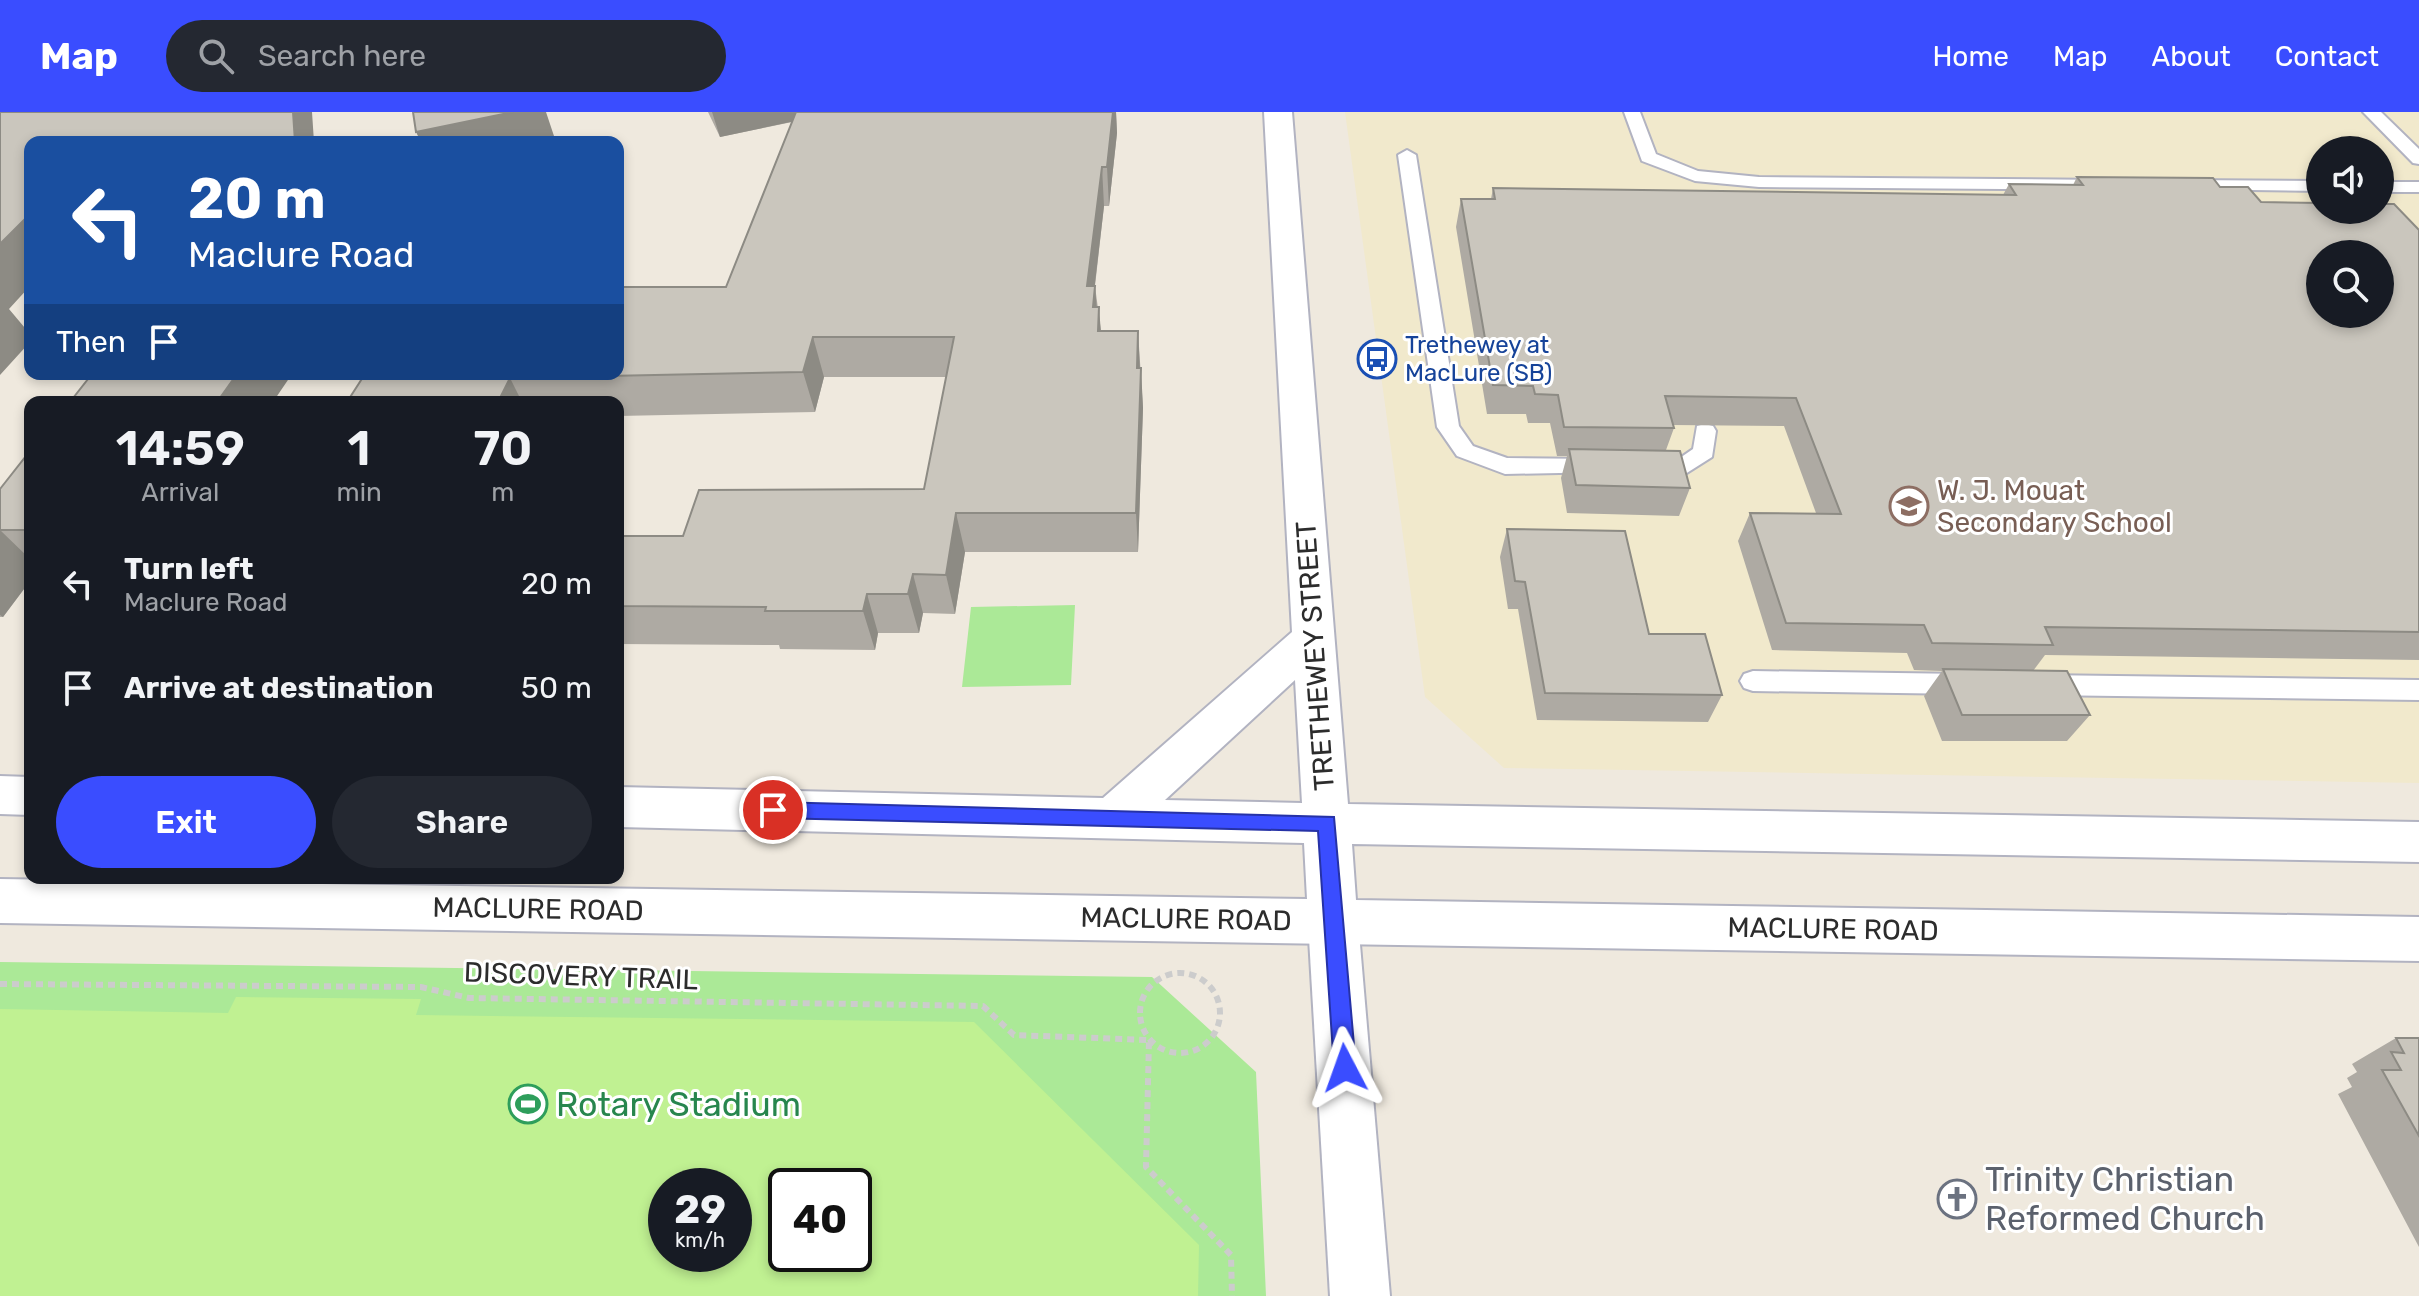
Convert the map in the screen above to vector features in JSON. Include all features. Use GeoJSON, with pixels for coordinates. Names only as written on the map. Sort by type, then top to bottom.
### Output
{"type":"FeatureCollection","features":[{"type":"Feature","properties":{"kind":"main road","name":"TRETHEWEY STREET"},"geometry":{"type":"LineString","coordinates":[[1278,112],[1360,1296]]}},
{"type":"Feature","properties":{"kind":"main road"},"geometry":{"type":"LineString","coordinates":[[1114,817],[1313,638]]}},
{"type":"Feature","properties":{"kind":"main road"},"geometry":{"type":"LineString","coordinates":[[0,795],[24,796]]}},
{"type":"Feature","properties":{"kind":"main road"},"geometry":{"type":"LineString","coordinates":[[624,807],[2419,842]]}},
{"type":"Feature","properties":{"kind":"main road","name":"MACLURE ROAD"},"geometry":{"type":"LineString","coordinates":[[0,901],[2419,939]]}},
{"type":"Feature","properties":{"kind":"lane"},"geometry":{"type":"LineString","coordinates":[[1632,112],[1648,157],[1695,176],[1759,182],[2133,185]]}},
{"type":"Feature","properties":{"kind":"lane"},"geometry":{"type":"LineString","coordinates":[[2371,112],[2419,159]]}},
{"type":"Feature","properties":{"kind":"lane"},"geometry":{"type":"LineString","coordinates":[[1407,155],[1448,427],[1465,451],[1505,466],[1682,468],[1704,452],[1705,431]]}},
{"type":"Feature","properties":{"kind":"lane"},"geometry":{"type":"LineString","coordinates":[[2164,185],[2306,186]]}},
{"type":"Feature","properties":{"kind":"lane"},"geometry":{"type":"LineString","coordinates":[[2394,187],[2419,187]]}},
{"type":"Feature","properties":{"kind":"lane"},"geometry":{"type":"LineString","coordinates":[[1753,681],[1991,685]]}},
{"type":"Feature","properties":{"kind":"lane"},"geometry":{"type":"LineString","coordinates":[[2023,685],[2419,690]]}},
{"type":"Feature","properties":{"kind":"path","name":"DISCOVERY TRAIL"},"geometry":{"type":"LineString","coordinates":[[0,984],[421,987],[469,998],[983,1006],[1014,1035],[1149,1040],[1175,1052],[1190,1051],[1203,1045],[1221,1023],[1222,1009],[1211,987],[1201,978],[1176,973],[1152,983],[1143,994],[1137,1018],[1149,1040],[1146,1167],[1231,1255],[1232,1296]]}},
{"type":"Feature","properties":{"kind":"shaded area","name":"W. J. Mouat Secondary School"},"geometry":{"type":"Polygon","coordinates":[[[1345,112],[2419,112],[2419,783],[1504,768],[1425,697],[1345,112]]]}},
{"type":"Feature","properties":{"kind":"green space"},"geometry":{"type":"Polygon","coordinates":[[[1075,605],[1071,685],[962,687],[971,607],[1075,605]]]}},
{"type":"Feature","properties":{"kind":"green space","name":"Rotary Stadium"},"geometry":{"type":"Polygon","coordinates":[[[0,962],[1152,977],[1256,1072],[1266,1296],[0,1296],[0,962]]]}},
{"type":"Feature","properties":{"kind":"green space","name":"Rotary Stadium"},"geometry":{"type":"Polygon","coordinates":[[[236,997],[421,999],[416,1015],[974,1022],[1199,1245],[1198,1296],[0,1296],[0,1009],[228,1013],[236,997]]]}},
{"type":"Feature","properties":{"kind":"building"},"geometry":{"type":"Polygon","coordinates":[[[0,112],[293,112],[295,136],[24,136],[24,220],[0,244],[0,112]]]}},
{"type":"Feature","properties":{"kind":"building"},"geometry":{"type":"Polygon","coordinates":[[[413,112],[513,112],[416,132],[413,112]]]}},
{"type":"Feature","properties":{"kind":"building"},"geometry":{"type":"Polygon","coordinates":[[[796,112],[1113,112],[1107,167],[1102,167],[1087,286],[1095,286],[1093,307],[1099,307],[1098,331],[1138,331],[1137,368],[1141,368],[1136,513],[956,513],[946,575],[913,574],[908,594],[867,594],[863,611],[624,606],[624,536],[683,536],[699,490],[924,489],[954,337],[813,337],[803,372],[624,376],[624,287],[726,287],[796,112]]]}},
{"type":"Feature","properties":{"kind":"building"},"geometry":{"type":"Polygon","coordinates":[[[2077,177],[2213,178],[2220,187],[2248,187],[2261,202],[2306,203],[2306,224],[2394,224],[2394,204],[2419,230],[2419,632],[2045,627],[2053,645],[1932,643],[1924,625],[1786,623],[1750,513],[1841,514],[1796,398],[1665,396],[1674,428],[1564,427],[1558,395],[1535,394],[1533,386],[1493,385],[1461,199],[1495,199],[1493,188],[2016,195],[2009,184],[2083,185],[2077,177]]]}},
{"type":"Feature","properties":{"kind":"building"},"geometry":{"type":"Polygon","coordinates":[[[87,380],[233,380],[221,396],[75,396],[87,380]]]}},
{"type":"Feature","properties":{"kind":"building"},"geometry":{"type":"Polygon","coordinates":[[[361,380],[509,380],[501,396],[351,396],[361,380]]]}},
{"type":"Feature","properties":{"kind":"building"},"geometry":{"type":"Polygon","coordinates":[[[1569,449],[1680,451],[1690,488],[1576,485],[1569,449]]]}},
{"type":"Feature","properties":{"kind":"building"},"geometry":{"type":"Polygon","coordinates":[[[24,459],[24,530],[0,530],[0,489],[24,459]]]}},
{"type":"Feature","properties":{"kind":"building"},"geometry":{"type":"Polygon","coordinates":[[[1507,529],[1625,531],[1649,634],[1705,634],[1722,695],[1545,693],[1525,582],[1515,581],[1507,529]]]}},
{"type":"Feature","properties":{"kind":"building"},"geometry":{"type":"Polygon","coordinates":[[[1943,669],[2067,671],[2090,715],[1962,715],[1943,669]]]}},
{"type":"Feature","properties":{"kind":"building"},"geometry":{"type":"Polygon","coordinates":[[[2396,1038],[2419,1038],[2419,1136],[2382,1070],[2401,1070],[2391,1052],[2404,1053],[2396,1038]]]}},
{"type":"Feature","properties":{"kind":"place","name":"Trethewey at MacLure (SB)"},"geometry":{"type":"Point","coordinates":[1377,359]}},
{"type":"Feature","properties":{"kind":"place","name":"W. J. Mouat Secondary School"},"geometry":{"type":"Point","coordinates":[1909,506]}},
{"type":"Feature","properties":{"kind":"place","name":"Rotary Stadium"},"geometry":{"type":"Point","coordinates":[528,1104]}},
{"type":"Feature","properties":{"kind":"place","name":"Trinity Christian Reformed Church"},"geometry":{"type":"Point","coordinates":[1957,1199]}},
{"type":"Feature","properties":{"kind":"route"},"geometry":{"type":"LineString","coordinates":[[773,810],[1327,823],[1345,1068]]}}]}
